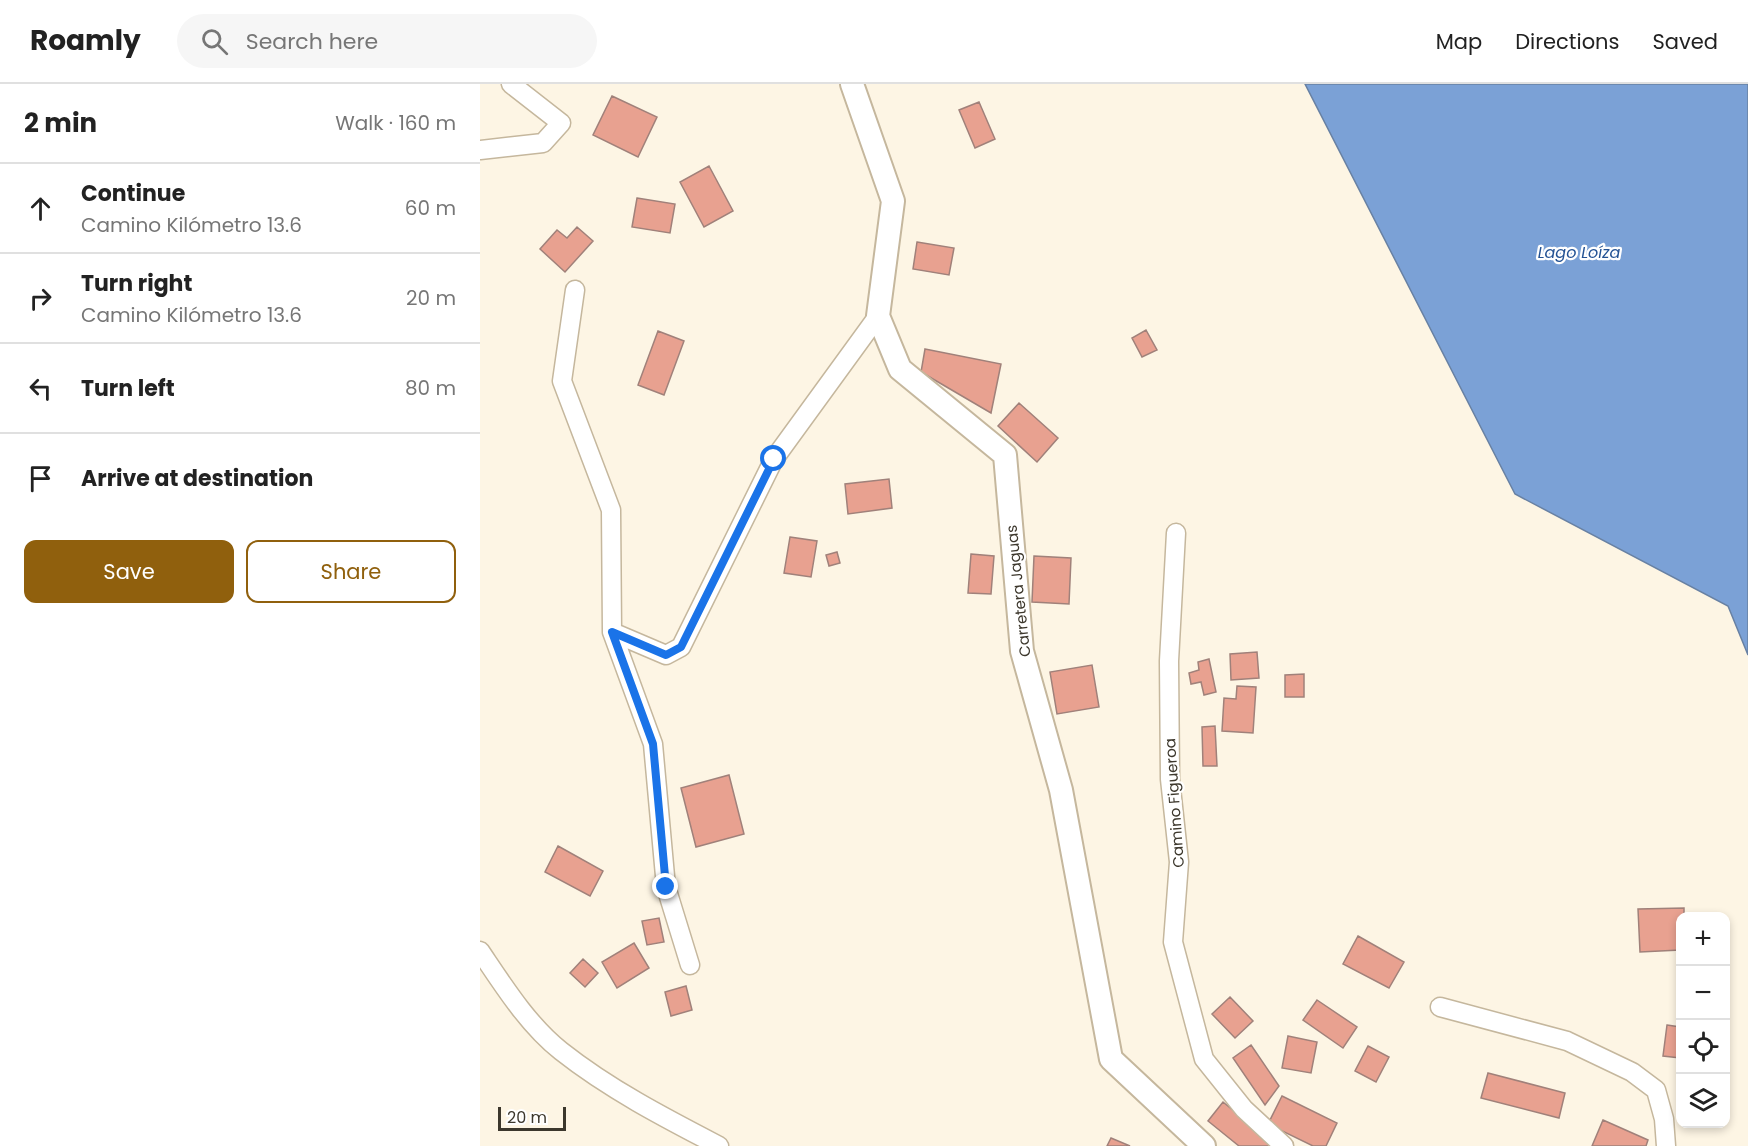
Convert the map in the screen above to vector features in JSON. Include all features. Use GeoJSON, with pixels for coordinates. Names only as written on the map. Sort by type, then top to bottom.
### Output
{"type":"FeatureCollection","features":[{"type":"Feature","properties":{"kind":"street"},"geometry":{"type":"LineString","coordinates":[[480,150],[543,143],[561,123],[511,84]]}},
{"type":"Feature","properties":{"kind":"street","name":"Carretera Jaguas"},"geometry":{"type":"LineString","coordinates":[[852,84],[893,201],[878,316],[900,369],[1005,455],[1022,651],[1061,790],[1111,1059],[1204,1146]]}},
{"type":"Feature","properties":{"kind":"street"},"geometry":{"type":"LineString","coordinates":[[576,290],[562,381],[611,510],[612,632],[653,744],[666,887],[690,965]]}},
{"type":"Feature","properties":{"kind":"street"},"geometry":{"type":"LineString","coordinates":[[612,632],[666,655],[681,647],[774,459],[878,316]]}},
{"type":"Feature","properties":{"kind":"street","name":"Camino Figueroa"},"geometry":{"type":"LineString","coordinates":[[1176,533],[1169,661],[1170,779],[1179,862],[1173,942],[1204,1059],[1244,1109],[1284,1146]]}},
{"type":"Feature","properties":{"kind":"street"},"geometry":{"type":"LineString","coordinates":[[480,951],[534,1024],[560,1050],[641,1105],[719,1146]]}},
{"type":"Feature","properties":{"kind":"street"},"geometry":{"type":"LineString","coordinates":[[1440,1007],[1567,1041],[1632,1072],[1656,1090],[1664,1119],[1666,1146]]}},
{"type":"Feature","properties":{"kind":"water","name":"Lago Loíza"},"geometry":{"type":"Polygon","coordinates":[[[1305,84],[1748,84],[1748,655],[1728,606],[1515,494],[1305,84]]]}},
{"type":"Feature","properties":{"kind":"building"},"geometry":{"type":"Polygon","coordinates":[[[612,96],[657,117],[638,157],[593,135],[612,96]]]}},
{"type":"Feature","properties":{"kind":"building"},"geometry":{"type":"Polygon","coordinates":[[[979,102],[995,139],[975,148],[959,110],[979,102]]]}},
{"type":"Feature","properties":{"kind":"building"},"geometry":{"type":"Polygon","coordinates":[[[709,166],[733,211],[704,227],[680,182],[709,166]]]}},
{"type":"Feature","properties":{"kind":"building"},"geometry":{"type":"Polygon","coordinates":[[[637,198],[675,204],[670,233],[632,227],[637,198]]]}},
{"type":"Feature","properties":{"kind":"building"},"geometry":{"type":"Polygon","coordinates":[[[577,227],[593,241],[565,272],[540,249],[557,230],[567,238],[577,227]]]}},
{"type":"Feature","properties":{"kind":"building"},"geometry":{"type":"Polygon","coordinates":[[[917,242],[954,248],[949,275],[913,269],[917,242]]]}},
{"type":"Feature","properties":{"kind":"building"},"geometry":{"type":"Polygon","coordinates":[[[1146,330],[1157,350],[1142,357],[1132,338],[1146,330]]]}},
{"type":"Feature","properties":{"kind":"building"},"geometry":{"type":"Polygon","coordinates":[[[658,331],[684,341],[664,395],[638,385],[658,331]]]}},
{"type":"Feature","properties":{"kind":"building"},"geometry":{"type":"Polygon","coordinates":[[[925,349],[1001,364],[991,413],[921,372],[925,349]]]}},
{"type":"Feature","properties":{"kind":"building"},"geometry":{"type":"Polygon","coordinates":[[[1019,403],[1058,438],[1037,462],[998,426],[1019,403]]]}},
{"type":"Feature","properties":{"kind":"building"},"geometry":{"type":"Polygon","coordinates":[[[889,479],[892,508],[848,514],[845,484],[889,479]]]}},
{"type":"Feature","properties":{"kind":"building"},"geometry":{"type":"Polygon","coordinates":[[[790,537],[817,541],[811,577],[784,573],[790,537]]]}},
{"type":"Feature","properties":{"kind":"building"},"geometry":{"type":"Polygon","coordinates":[[[837,552],[840,563],[829,566],[826,555],[837,552]]]}},
{"type":"Feature","properties":{"kind":"building"},"geometry":{"type":"Polygon","coordinates":[[[971,554],[994,556],[991,594],[968,593],[971,554]]]}},
{"type":"Feature","properties":{"kind":"building"},"geometry":{"type":"Polygon","coordinates":[[[1034,556],[1071,558],[1069,604],[1032,602],[1034,556]]]}},
{"type":"Feature","properties":{"kind":"building"},"geometry":{"type":"Polygon","coordinates":[[[1257,652],[1259,678],[1231,680],[1230,654],[1257,652]]]}},
{"type":"Feature","properties":{"kind":"building"},"geometry":{"type":"Polygon","coordinates":[[[1209,659],[1216,692],[1204,695],[1201,682],[1191,684],[1189,673],[1199,670],[1198,662],[1209,659]]]}},
{"type":"Feature","properties":{"kind":"building"},"geometry":{"type":"Polygon","coordinates":[[[1092,665],[1099,707],[1057,714],[1050,672],[1092,665]]]}},
{"type":"Feature","properties":{"kind":"building"},"geometry":{"type":"Polygon","coordinates":[[[1304,674],[1304,697],[1285,697],[1285,675],[1304,674]]]}},
{"type":"Feature","properties":{"kind":"building"},"geometry":{"type":"Polygon","coordinates":[[[1237,686],[1256,687],[1253,733],[1222,731],[1224,698],[1236,699],[1237,686]]]}},
{"type":"Feature","properties":{"kind":"building"},"geometry":{"type":"Polygon","coordinates":[[[1215,726],[1217,766],[1203,766],[1202,727],[1215,726]]]}},
{"type":"Feature","properties":{"kind":"building"},"geometry":{"type":"Polygon","coordinates":[[[729,775],[744,834],[696,847],[681,788],[729,775]]]}},
{"type":"Feature","properties":{"kind":"building"},"geometry":{"type":"Polygon","coordinates":[[[558,846],[603,871],[590,896],[545,872],[558,846]]]}},
{"type":"Feature","properties":{"kind":"building"},"geometry":{"type":"Polygon","coordinates":[[[1684,908],[1684,912],[1676,912],[1676,950],[1640,952],[1638,909],[1684,908]]]}},
{"type":"Feature","properties":{"kind":"building"},"geometry":{"type":"Polygon","coordinates":[[[659,918],[664,942],[647,945],[642,921],[659,918]]]}},
{"type":"Feature","properties":{"kind":"building"},"geometry":{"type":"Polygon","coordinates":[[[1358,936],[1404,962],[1389,988],[1343,964],[1358,936]]]}},
{"type":"Feature","properties":{"kind":"building"},"geometry":{"type":"Polygon","coordinates":[[[634,943],[649,968],[617,988],[602,962],[634,943]]]}},
{"type":"Feature","properties":{"kind":"building"},"geometry":{"type":"Polygon","coordinates":[[[583,959],[598,973],[585,987],[570,973],[583,959]]]}},
{"type":"Feature","properties":{"kind":"building"},"geometry":{"type":"Polygon","coordinates":[[[686,986],[692,1010],[671,1016],[665,992],[686,986]]]}},
{"type":"Feature","properties":{"kind":"building"},"geometry":{"type":"Polygon","coordinates":[[[1230,997],[1253,1021],[1235,1038],[1212,1014],[1230,997]]]}},
{"type":"Feature","properties":{"kind":"building"},"geometry":{"type":"Polygon","coordinates":[[[1317,1000],[1357,1027],[1343,1048],[1303,1020],[1317,1000]]]}},
{"type":"Feature","properties":{"kind":"building"},"geometry":{"type":"Polygon","coordinates":[[[1667,1025],[1676,1026],[1676,1058],[1663,1056],[1667,1025]]]}},
{"type":"Feature","properties":{"kind":"building"},"geometry":{"type":"Polygon","coordinates":[[[1288,1036],[1317,1042],[1311,1073],[1282,1068],[1288,1036]]]}},
{"type":"Feature","properties":{"kind":"building"},"geometry":{"type":"Polygon","coordinates":[[[1251,1045],[1279,1086],[1265,1105],[1233,1058],[1251,1045]]]}},
{"type":"Feature","properties":{"kind":"building"},"geometry":{"type":"Polygon","coordinates":[[[1368,1046],[1389,1057],[1376,1082],[1355,1071],[1368,1046]]]}},
{"type":"Feature","properties":{"kind":"building"},"geometry":{"type":"Polygon","coordinates":[[[1488,1073],[1565,1093],[1559,1118],[1481,1098],[1488,1073]]]}},
{"type":"Feature","properties":{"kind":"building"},"geometry":{"type":"Polygon","coordinates":[[[1282,1096],[1337,1123],[1326,1146],[1313,1146],[1268,1124],[1282,1096]]]}},
{"type":"Feature","properties":{"kind":"building"},"geometry":{"type":"Polygon","coordinates":[[[1223,1102],[1274,1144],[1272,1146],[1239,1146],[1208,1121],[1223,1102]]]}},
{"type":"Feature","properties":{"kind":"building"},"geometry":{"type":"Polygon","coordinates":[[[1603,1120],[1648,1140],[1646,1146],[1592,1146],[1603,1120]]]}},
{"type":"Feature","properties":{"kind":"building"},"geometry":{"type":"Polygon","coordinates":[[[1111,1138],[1130,1146],[1107,1146],[1111,1138]]]}},
{"type":"Feature","properties":{"kind":"route"},"geometry":{"type":"LineString","coordinates":[[666,887],[653,744],[612,632],[666,655],[681,647],[774,459]]}}]}
